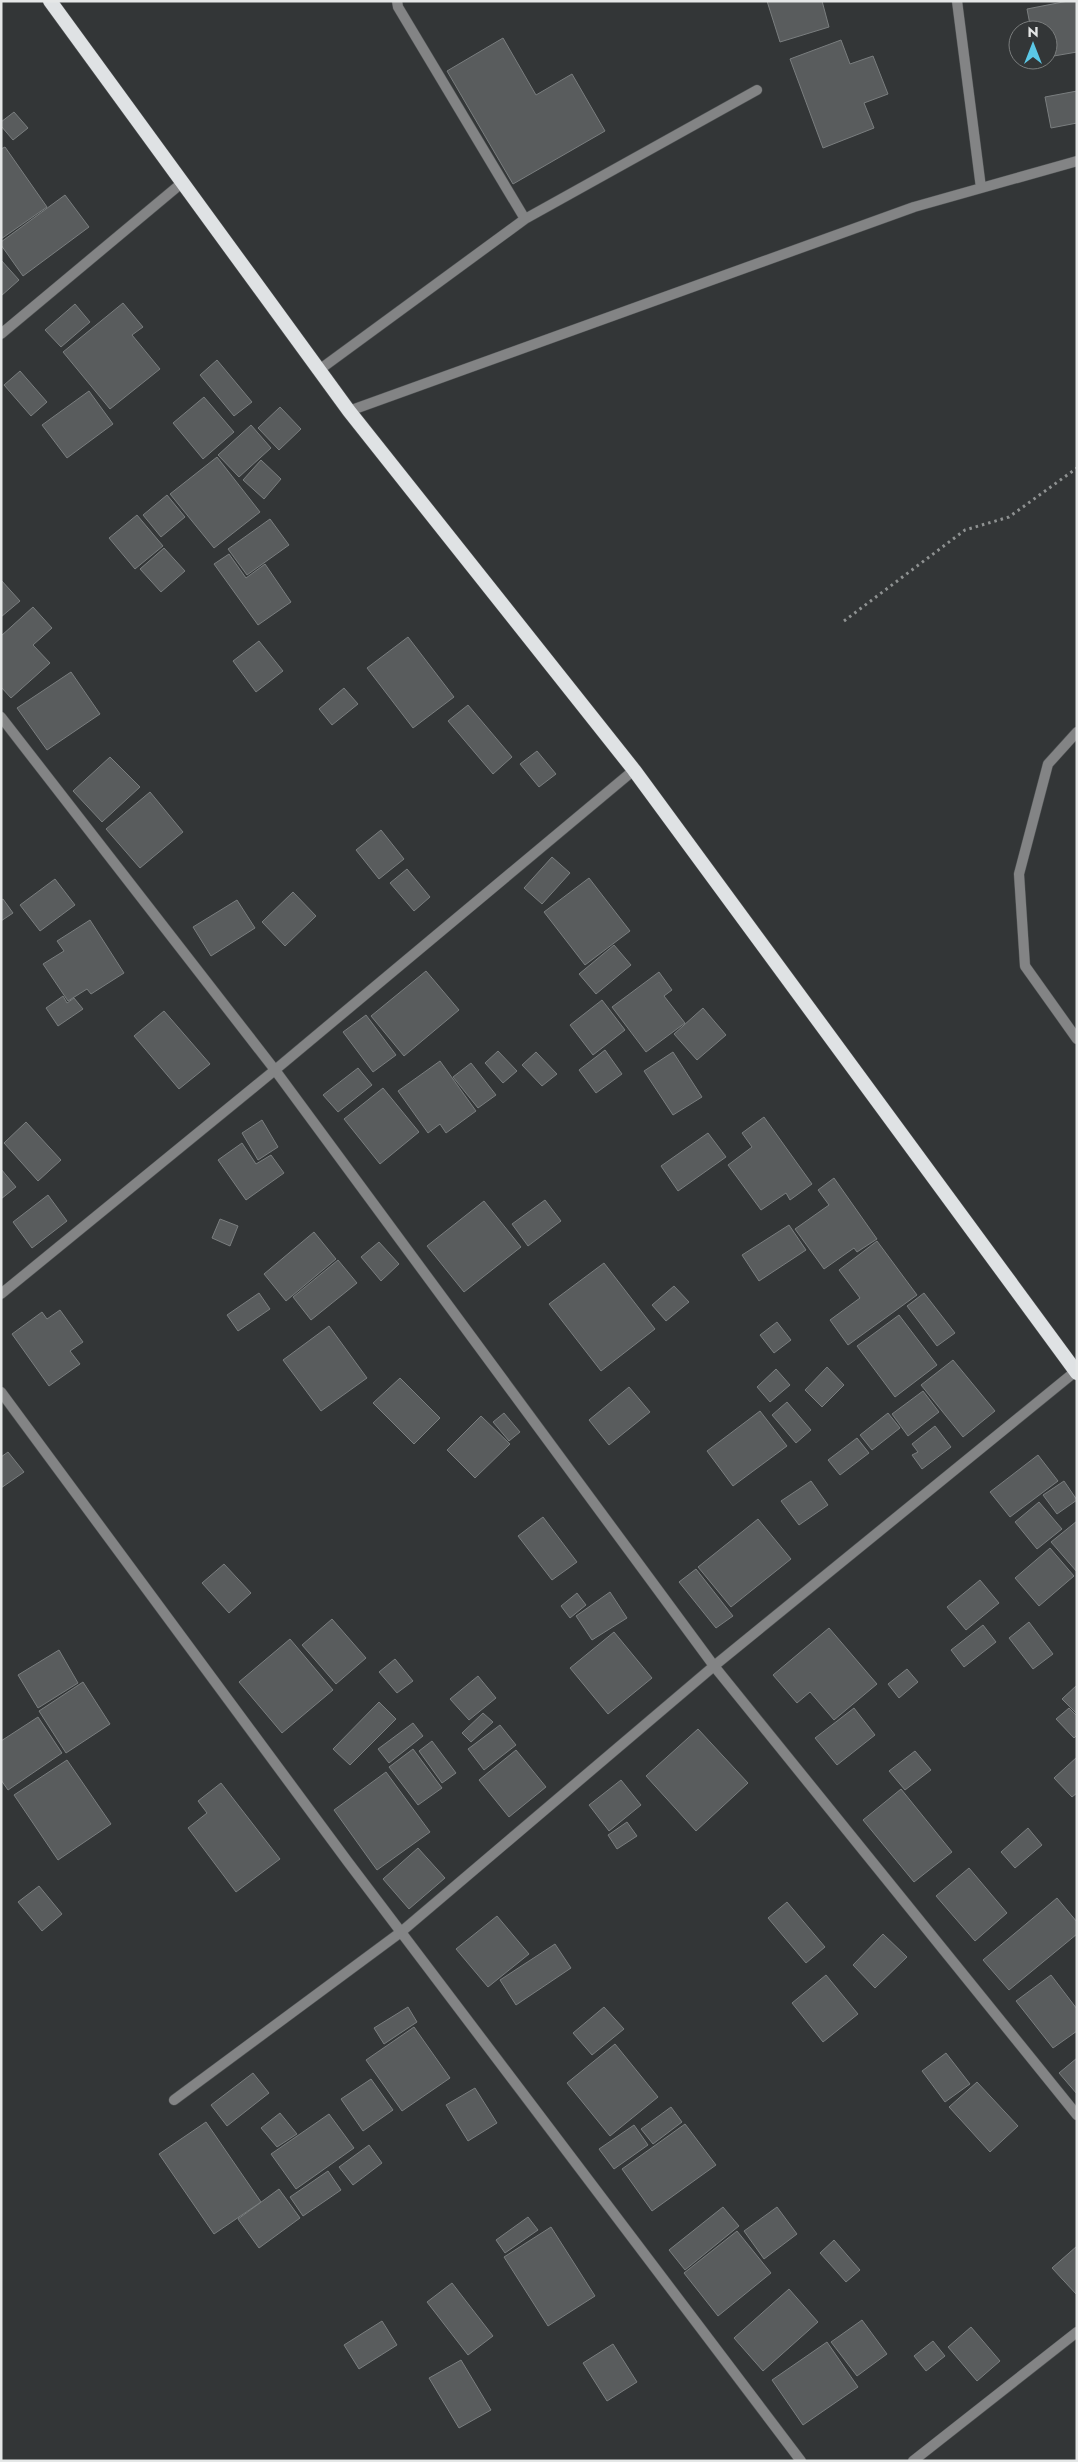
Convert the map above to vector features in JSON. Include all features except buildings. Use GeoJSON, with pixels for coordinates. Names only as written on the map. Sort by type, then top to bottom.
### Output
{"type":"FeatureCollection","features":[{"type":"Feature","properties":{"kind":"highway"},"geometry":{"type":"LineString","coordinates":[[50,1],[184,182],[349,411],[634,770],[1076,1372]]}},
{"type":"Feature","properties":{"kind":"street"},"geometry":{"type":"LineString","coordinates":[[398,1],[398,7],[525,219]]}},
{"type":"Feature","properties":{"kind":"street"},"geometry":{"type":"LineString","coordinates":[[957,1],[981,188]]}},
{"type":"Feature","properties":{"kind":"street"},"geometry":{"type":"LineString","coordinates":[[319,370],[525,219],[756,90]]}},
{"type":"Feature","properties":{"kind":"street"},"geometry":{"type":"LineString","coordinates":[[349,411],[914,207],[1077,162]]}},
{"type":"Feature","properties":{"kind":"street"},"geometry":{"type":"LineString","coordinates":[[1,334],[184,182]]}},
{"type":"Feature","properties":{"kind":"street"},"geometry":{"type":"LineString","coordinates":[[1,717],[275,1070],[714,1666],[1077,2116]]}},
{"type":"Feature","properties":{"kind":"street"},"geometry":{"type":"LineString","coordinates":[[1077,732],[1048,764],[1019,874],[1025,966],[1077,1038]]}},
{"type":"Feature","properties":{"kind":"street"},"geometry":{"type":"LineString","coordinates":[[1,1294],[275,1070],[634,770]]}},
{"type":"Feature","properties":{"kind":"street"},"geometry":{"type":"LineString","coordinates":[[174,2100],[401,1932],[714,1666],[1076,1372]]}},
{"type":"Feature","properties":{"kind":"street"},"geometry":{"type":"LineString","coordinates":[[1,1392],[401,1932],[801,2461]]}},
{"type":"Feature","properties":{"kind":"street"},"geometry":{"type":"LineString","coordinates":[[913,2461],[1077,2332]]}},
{"type":"Feature","properties":{"kind":"path"},"geometry":{"type":"LineString","coordinates":[[844,622],[965,530],[1009,517],[1077,468]]}}]}
